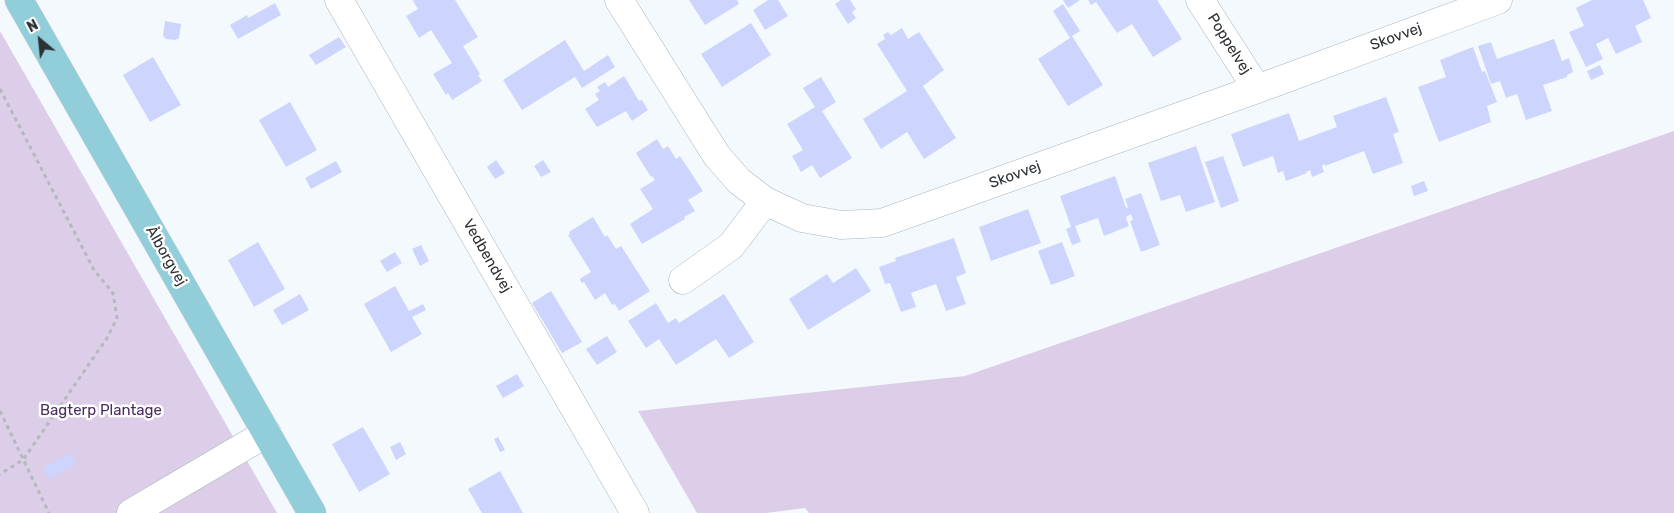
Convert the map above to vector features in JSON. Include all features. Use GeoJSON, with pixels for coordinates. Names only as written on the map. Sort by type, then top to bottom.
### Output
{"type":"FeatureCollection","features":[{"type":"Feature","properties":{"kind":"main road","name":"Ålborgvej"},"geometry":{"type":"LineString","coordinates":[[20,0],[312,513]]}},
{"type":"Feature","properties":{"kind":"street","name":"Vedbendvej"},"geometry":{"type":"LineString","coordinates":[[338,0],[635,513]]}},
{"type":"Feature","properties":{"kind":"street","name":"Skovvej"},"geometry":{"type":"LineString","coordinates":[[619,0],[718,156],[739,181],[765,201],[802,218],[841,225],[882,222],[1257,89],[1498,0]]}},
{"type":"Feature","properties":{"kind":"street","name":"Poppelvej"},"geometry":{"type":"LineString","coordinates":[[1200,0],[1257,89]]}},
{"type":"Feature","properties":{"kind":"street"},"geometry":{"type":"LineString","coordinates":[[683,280],[731,246],[765,201]]}},
{"type":"Feature","properties":{"kind":"street"},"geometry":{"type":"LineString","coordinates":[[131,513],[266,433]]}},
{"type":"Feature","properties":{"kind":"path"},"geometry":{"type":"LineString","coordinates":[[0,89],[94,270],[113,293],[117,318],[107,338],[23,460],[0,474]]}},
{"type":"Feature","properties":{"kind":"path"},"geometry":{"type":"LineString","coordinates":[[0,410],[49,513]]}},
{"type":"Feature","properties":{"kind":"green space","name":"Bagterp Plantage"},"geometry":{"type":"Polygon","coordinates":[[[0,31],[277,513],[0,513],[0,31]]]}},
{"type":"Feature","properties":{"kind":"green space"},"geometry":{"type":"Polygon","coordinates":[[[1674,131],[1674,513],[809,513],[805,508],[766,513],[697,513],[638,411],[965,376],[1674,131]]]}},
{"type":"Feature","properties":{"kind":"building"},"geometry":{"type":"Polygon","coordinates":[[[414,0],[455,0],[478,37],[463,46],[480,74],[478,75],[482,81],[452,100],[448,93],[446,95],[433,74],[452,63],[431,30],[419,38],[406,16],[418,9],[414,0]]]}},
{"type":"Feature","properties":{"kind":"building"},"geometry":{"type":"Polygon","coordinates":[[[689,0],[737,0],[739,4],[705,25],[689,0]]]}},
{"type":"Feature","properties":{"kind":"building"},"geometry":{"type":"Polygon","coordinates":[[[768,0],[778,0],[788,16],[765,30],[753,10],[768,0]]]}},
{"type":"Feature","properties":{"kind":"building"},"geometry":{"type":"Polygon","coordinates":[[[841,0],[850,0],[856,9],[852,12],[856,18],[848,24],[835,4],[841,0]]]}},
{"type":"Feature","properties":{"kind":"building"},"geometry":{"type":"Polygon","coordinates":[[[1063,0],[1080,0],[1068,8],[1063,0]]]}},
{"type":"Feature","properties":{"kind":"building"},"geometry":{"type":"Polygon","coordinates":[[[1088,0],[1157,0],[1182,39],[1153,57],[1132,24],[1117,33],[1096,2],[1091,5],[1088,0]]]}},
{"type":"Feature","properties":{"kind":"building"},"geometry":{"type":"Polygon","coordinates":[[[1592,0],[1643,0],[1651,18],[1635,26],[1642,42],[1616,54],[1608,38],[1596,44],[1603,59],[1586,67],[1569,32],[1584,26],[1576,8],[1592,0]]]}},
{"type":"Feature","properties":{"kind":"building"},"geometry":{"type":"Polygon","coordinates":[[[275,3],[281,15],[238,39],[230,25],[247,15],[248,18],[275,3]]]}},
{"type":"Feature","properties":{"kind":"building"},"geometry":{"type":"Polygon","coordinates":[[[1063,4],[1080,31],[1072,36],[1103,85],[1068,106],[1038,59],[1070,38],[1053,11],[1063,4]]]}},
{"type":"Feature","properties":{"kind":"building"},"geometry":{"type":"Polygon","coordinates":[[[165,21],[181,24],[179,38],[175,40],[166,39],[163,36],[165,21]]]}},
{"type":"Feature","properties":{"kind":"building"},"geometry":{"type":"Polygon","coordinates":[[[751,23],[771,55],[722,87],[701,54],[751,23]]]}},
{"type":"Feature","properties":{"kind":"building"},"geometry":{"type":"Polygon","coordinates":[[[902,28],[908,39],[919,32],[944,70],[923,86],[956,138],[924,159],[907,132],[881,149],[863,119],[907,91],[877,44],[885,39],[883,35],[888,32],[891,35],[902,28]]]}},
{"type":"Feature","properties":{"kind":"building"},"geometry":{"type":"Polygon","coordinates":[[[339,37],[346,47],[316,65],[309,55],[339,37]]]}},
{"type":"Feature","properties":{"kind":"building"},"geometry":{"type":"Polygon","coordinates":[[[1554,39],[1562,61],[1569,58],[1573,72],[1567,75],[1567,77],[1543,85],[1552,111],[1526,120],[1517,94],[1506,98],[1500,81],[1491,84],[1478,46],[1491,42],[1497,59],[1554,39]]]}},
{"type":"Feature","properties":{"kind":"building"},"geometry":{"type":"Polygon","coordinates":[[[565,40],[584,71],[608,55],[615,67],[582,88],[575,77],[522,110],[503,80],[565,40]]]}},
{"type":"Feature","properties":{"kind":"building"},"geometry":{"type":"Polygon","coordinates":[[[1473,47],[1482,72],[1485,71],[1497,102],[1487,106],[1491,122],[1439,142],[1418,87],[1446,77],[1440,60],[1473,47]]]}},
{"type":"Feature","properties":{"kind":"building"},"geometry":{"type":"Polygon","coordinates":[[[153,57],[181,105],[150,122],[123,75],[153,57]]]}},
{"type":"Feature","properties":{"kind":"building"},"geometry":{"type":"Polygon","coordinates":[[[1600,65],[1604,74],[1591,80],[1587,71],[1600,65]]]}},
{"type":"Feature","properties":{"kind":"building"},"geometry":{"type":"Polygon","coordinates":[[[624,76],[639,101],[642,100],[648,110],[632,121],[626,111],[597,127],[585,109],[599,100],[595,94],[600,91],[597,87],[605,82],[608,87],[624,76]]]}},
{"type":"Feature","properties":{"kind":"building"},"geometry":{"type":"Polygon","coordinates":[[[821,77],[836,102],[822,111],[852,158],[820,178],[812,165],[801,172],[792,156],[803,150],[787,124],[815,107],[803,88],[821,77]]]}},
{"type":"Feature","properties":{"kind":"building"},"geometry":{"type":"Polygon","coordinates":[[[1386,97],[1399,132],[1393,134],[1403,163],[1373,174],[1364,151],[1325,166],[1325,164],[1322,166],[1324,172],[1312,177],[1310,170],[1286,181],[1283,171],[1278,173],[1273,156],[1243,167],[1231,134],[1289,113],[1299,141],[1337,127],[1333,116],[1386,97]]]}},
{"type":"Feature","properties":{"kind":"building"},"geometry":{"type":"Polygon","coordinates":[[[290,102],[317,150],[286,167],[259,120],[290,102]]]}},
{"type":"Feature","properties":{"kind":"building"},"geometry":{"type":"Polygon","coordinates":[[[657,139],[663,149],[668,146],[676,159],[680,156],[703,191],[688,200],[695,211],[684,217],[685,219],[642,244],[630,224],[653,209],[640,189],[655,180],[651,177],[636,153],[657,139]]]}},
{"type":"Feature","properties":{"kind":"building"},"geometry":{"type":"Polygon","coordinates":[[[1196,146],[1215,202],[1186,212],[1180,195],[1161,201],[1148,163],[1196,146]]]}},
{"type":"Feature","properties":{"kind":"building"},"geometry":{"type":"Polygon","coordinates":[[[1223,156],[1239,201],[1221,208],[1205,162],[1223,156]]]}},
{"type":"Feature","properties":{"kind":"building"},"geometry":{"type":"Polygon","coordinates":[[[496,160],[505,173],[495,179],[487,167],[496,160]]]}},
{"type":"Feature","properties":{"kind":"building"},"geometry":{"type":"Polygon","coordinates":[[[543,160],[551,172],[541,177],[534,166],[543,160]]]}},
{"type":"Feature","properties":{"kind":"building"},"geometry":{"type":"Polygon","coordinates":[[[336,161],[342,172],[311,189],[305,178],[336,161]]]}},
{"type":"Feature","properties":{"kind":"building"},"geometry":{"type":"Polygon","coordinates":[[[1115,176],[1126,208],[1128,207],[1125,199],[1141,193],[1160,245],[1141,252],[1130,221],[1133,220],[1131,214],[1126,217],[1129,226],[1104,236],[1098,218],[1075,226],[1081,242],[1072,245],[1066,229],[1071,227],[1060,196],[1115,176]]]}},
{"type":"Feature","properties":{"kind":"building"},"geometry":{"type":"Polygon","coordinates":[[[1424,181],[1428,191],[1414,196],[1411,186],[1424,181]]]}},
{"type":"Feature","properties":{"kind":"building"},"geometry":{"type":"Polygon","coordinates":[[[1028,209],[1041,243],[991,261],[979,227],[1028,209]]]}},
{"type":"Feature","properties":{"kind":"building"},"geometry":{"type":"Polygon","coordinates":[[[593,217],[605,237],[607,235],[616,249],[621,246],[650,291],[619,311],[615,304],[612,305],[605,293],[595,300],[584,282],[582,283],[580,280],[591,272],[568,235],[570,234],[569,232],[593,217]]]}},
{"type":"Feature","properties":{"kind":"building"},"geometry":{"type":"Polygon","coordinates":[[[954,238],[966,273],[956,277],[966,304],[946,311],[936,284],[911,293],[916,307],[901,312],[890,283],[885,284],[879,267],[896,261],[895,258],[954,238]]]}},
{"type":"Feature","properties":{"kind":"building"},"geometry":{"type":"Polygon","coordinates":[[[258,242],[285,289],[254,307],[228,260],[258,242]]]}},
{"type":"Feature","properties":{"kind":"building"},"geometry":{"type":"Polygon","coordinates":[[[1062,242],[1075,276],[1051,285],[1038,251],[1062,242]]]}},
{"type":"Feature","properties":{"kind":"building"},"geometry":{"type":"Polygon","coordinates":[[[421,245],[429,261],[420,266],[412,249],[421,245]]]}},
{"type":"Feature","properties":{"kind":"building"},"geometry":{"type":"Polygon","coordinates":[[[395,252],[402,263],[387,272],[380,261],[395,252]]]}},
{"type":"Feature","properties":{"kind":"building"},"geometry":{"type":"Polygon","coordinates":[[[856,268],[871,291],[808,330],[789,299],[827,274],[833,283],[856,268]]]}},
{"type":"Feature","properties":{"kind":"building"},"geometry":{"type":"Polygon","coordinates":[[[395,286],[409,311],[423,304],[426,310],[412,317],[422,334],[391,352],[364,304],[395,286]]]}},
{"type":"Feature","properties":{"kind":"building"},"geometry":{"type":"Polygon","coordinates":[[[551,291],[582,342],[562,353],[532,303],[551,291]]]}},
{"type":"Feature","properties":{"kind":"building"},"geometry":{"type":"Polygon","coordinates":[[[300,294],[309,310],[282,325],[273,310],[300,294]]]}},
{"type":"Feature","properties":{"kind":"building"},"geometry":{"type":"Polygon","coordinates":[[[724,294],[754,342],[729,358],[716,339],[676,365],[659,339],[646,348],[628,321],[656,303],[668,323],[676,318],[679,323],[724,294]]]}},
{"type":"Feature","properties":{"kind":"building"},"geometry":{"type":"Polygon","coordinates":[[[607,336],[617,352],[597,365],[586,349],[607,336]]]}},
{"type":"Feature","properties":{"kind":"building"},"geometry":{"type":"Polygon","coordinates":[[[517,374],[524,386],[503,398],[496,386],[517,374]]]}},
{"type":"Feature","properties":{"kind":"building"},"geometry":{"type":"Polygon","coordinates":[[[363,427],[390,474],[359,492],[332,444],[363,427]]]}},
{"type":"Feature","properties":{"kind":"building"},"geometry":{"type":"Polygon","coordinates":[[[498,437],[505,450],[500,452],[494,439],[498,437]]]}},
{"type":"Feature","properties":{"kind":"building"},"geometry":{"type":"Polygon","coordinates":[[[400,442],[406,454],[396,460],[390,447],[400,442]]]}},
{"type":"Feature","properties":{"kind":"building"},"geometry":{"type":"Polygon","coordinates":[[[70,453],[76,464],[49,479],[43,468],[70,453]]]}},
{"type":"Feature","properties":{"kind":"building"},"geometry":{"type":"Polygon","coordinates":[[[500,471],[523,513],[482,513],[468,489],[500,471]]]}}]}
